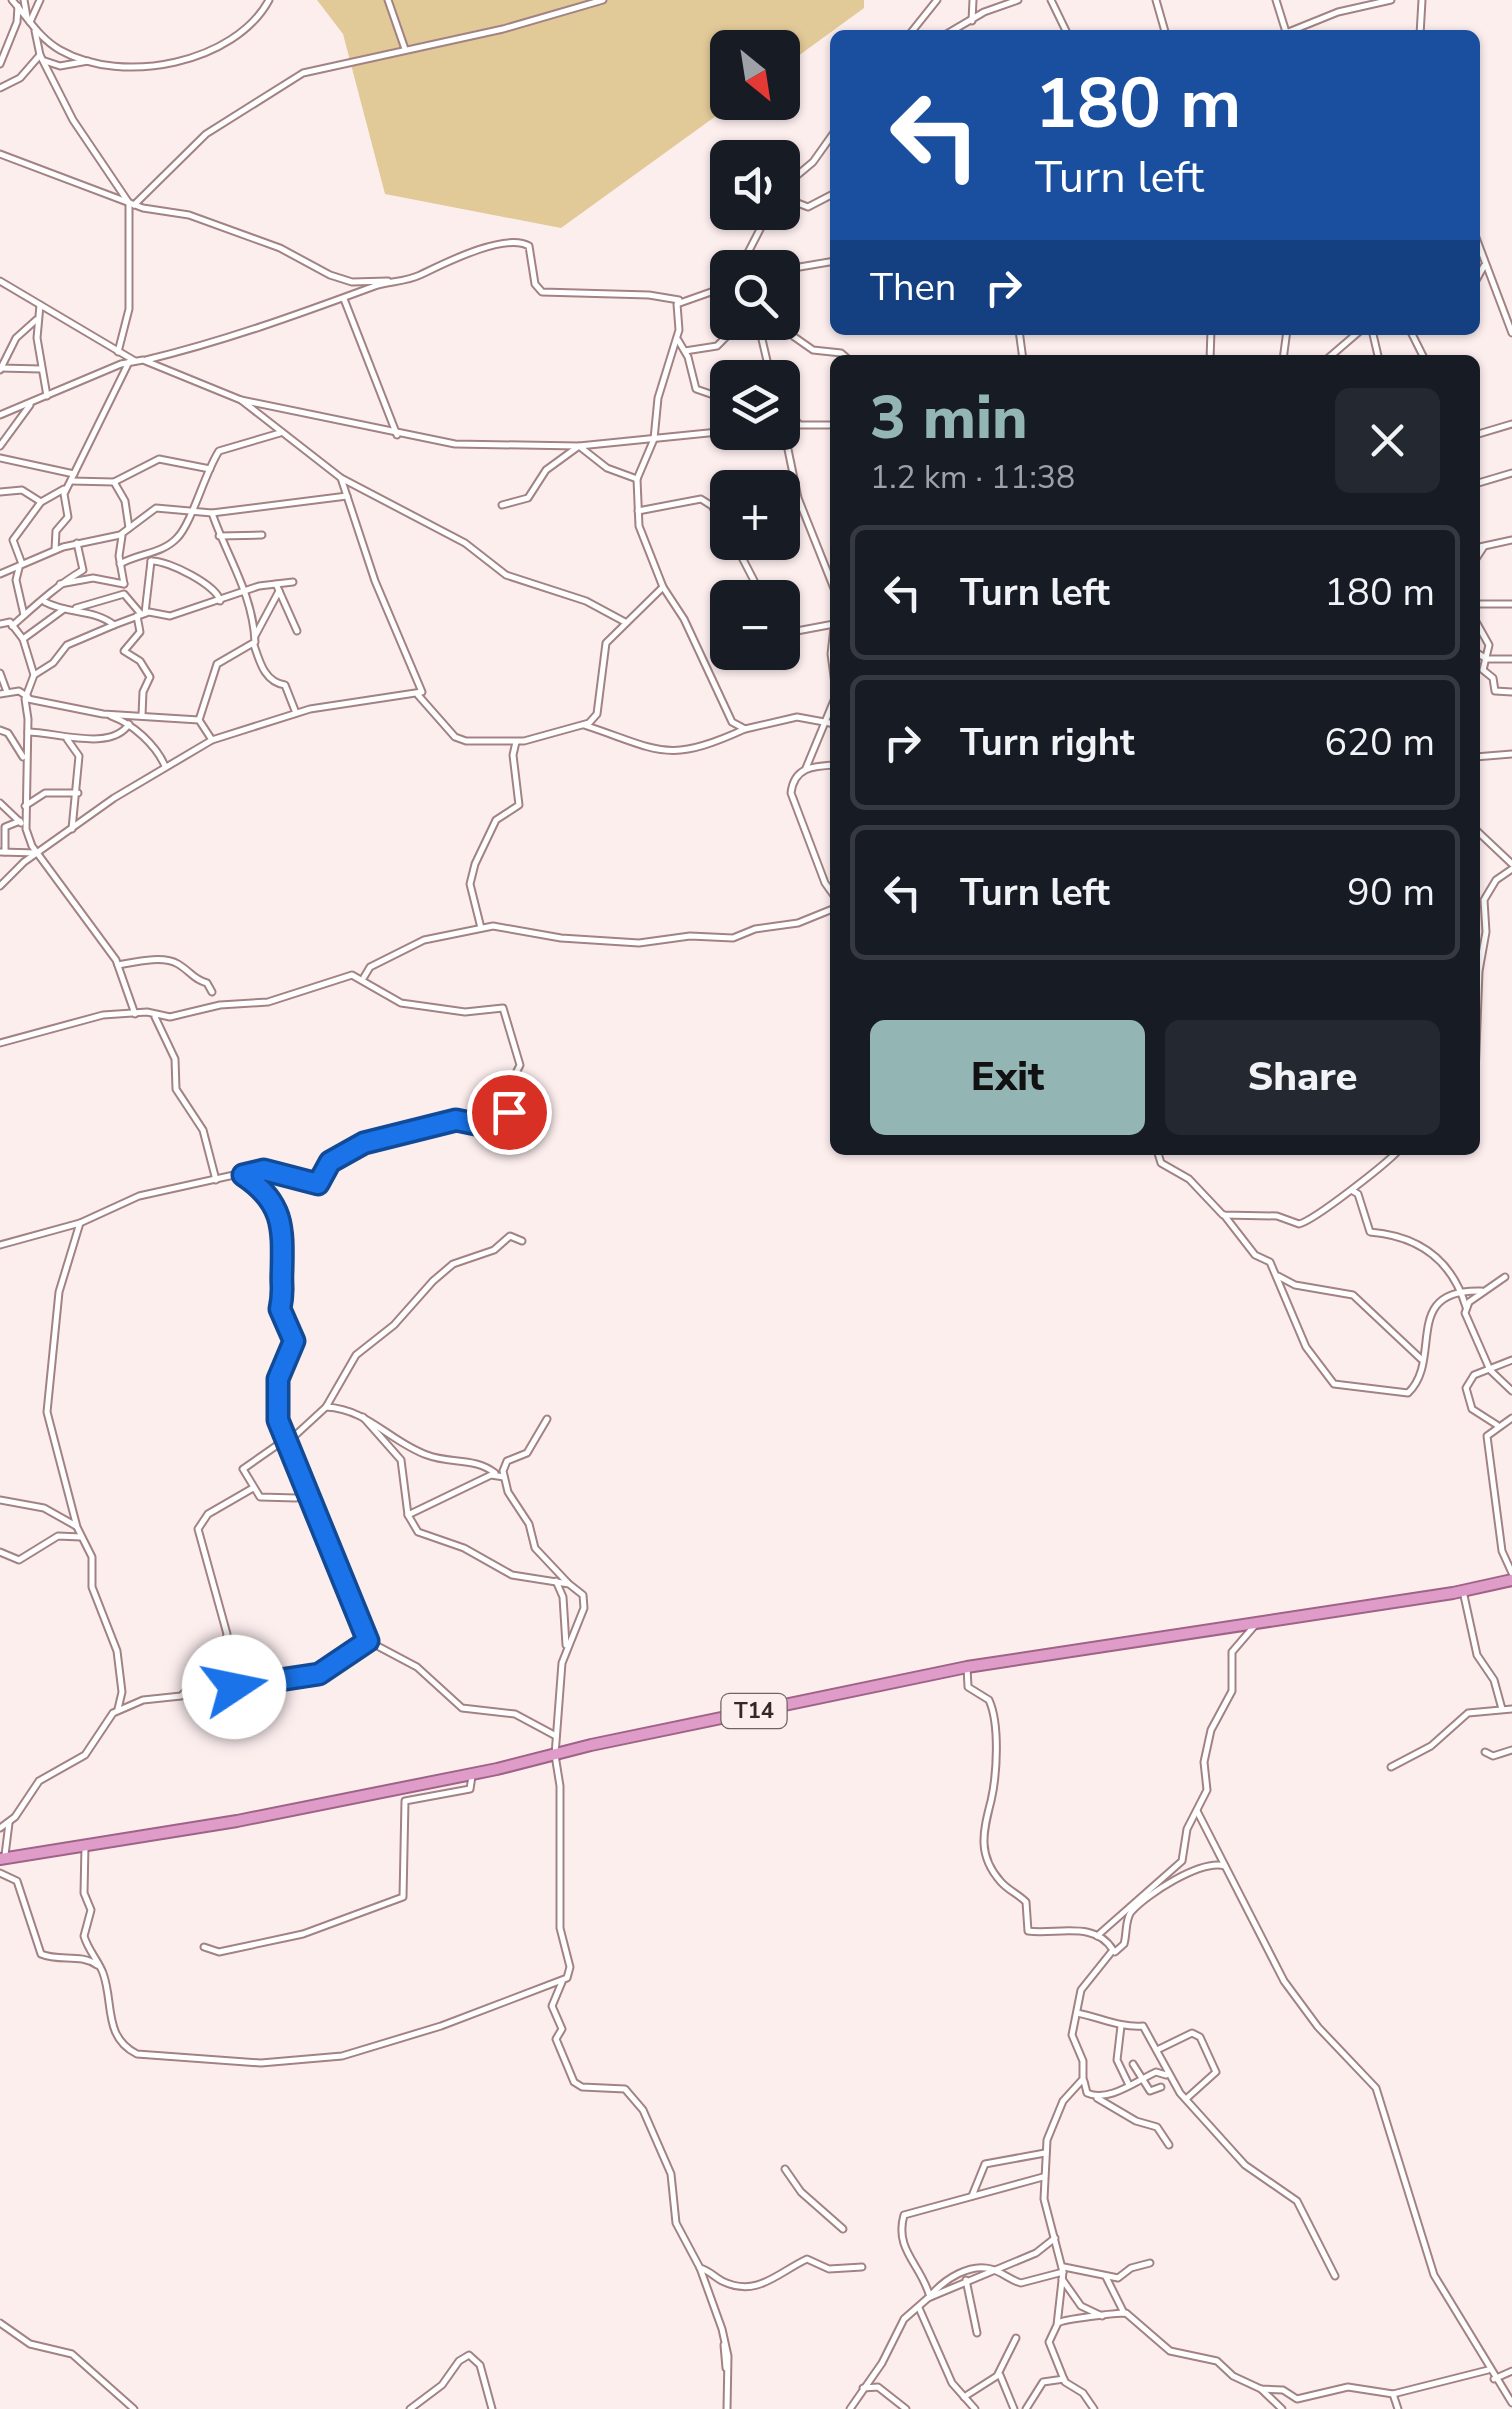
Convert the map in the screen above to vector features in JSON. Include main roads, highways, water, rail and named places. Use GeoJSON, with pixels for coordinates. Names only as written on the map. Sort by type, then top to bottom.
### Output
{"type":"FeatureCollection","features":[{"type":"Feature","properties":{"kind":"highway","name":"T14"},"geometry":{"type":"LineString","coordinates":[[3,1859],[472,1774],[967,1668],[1463,1591],[1512,1576]]}}]}
